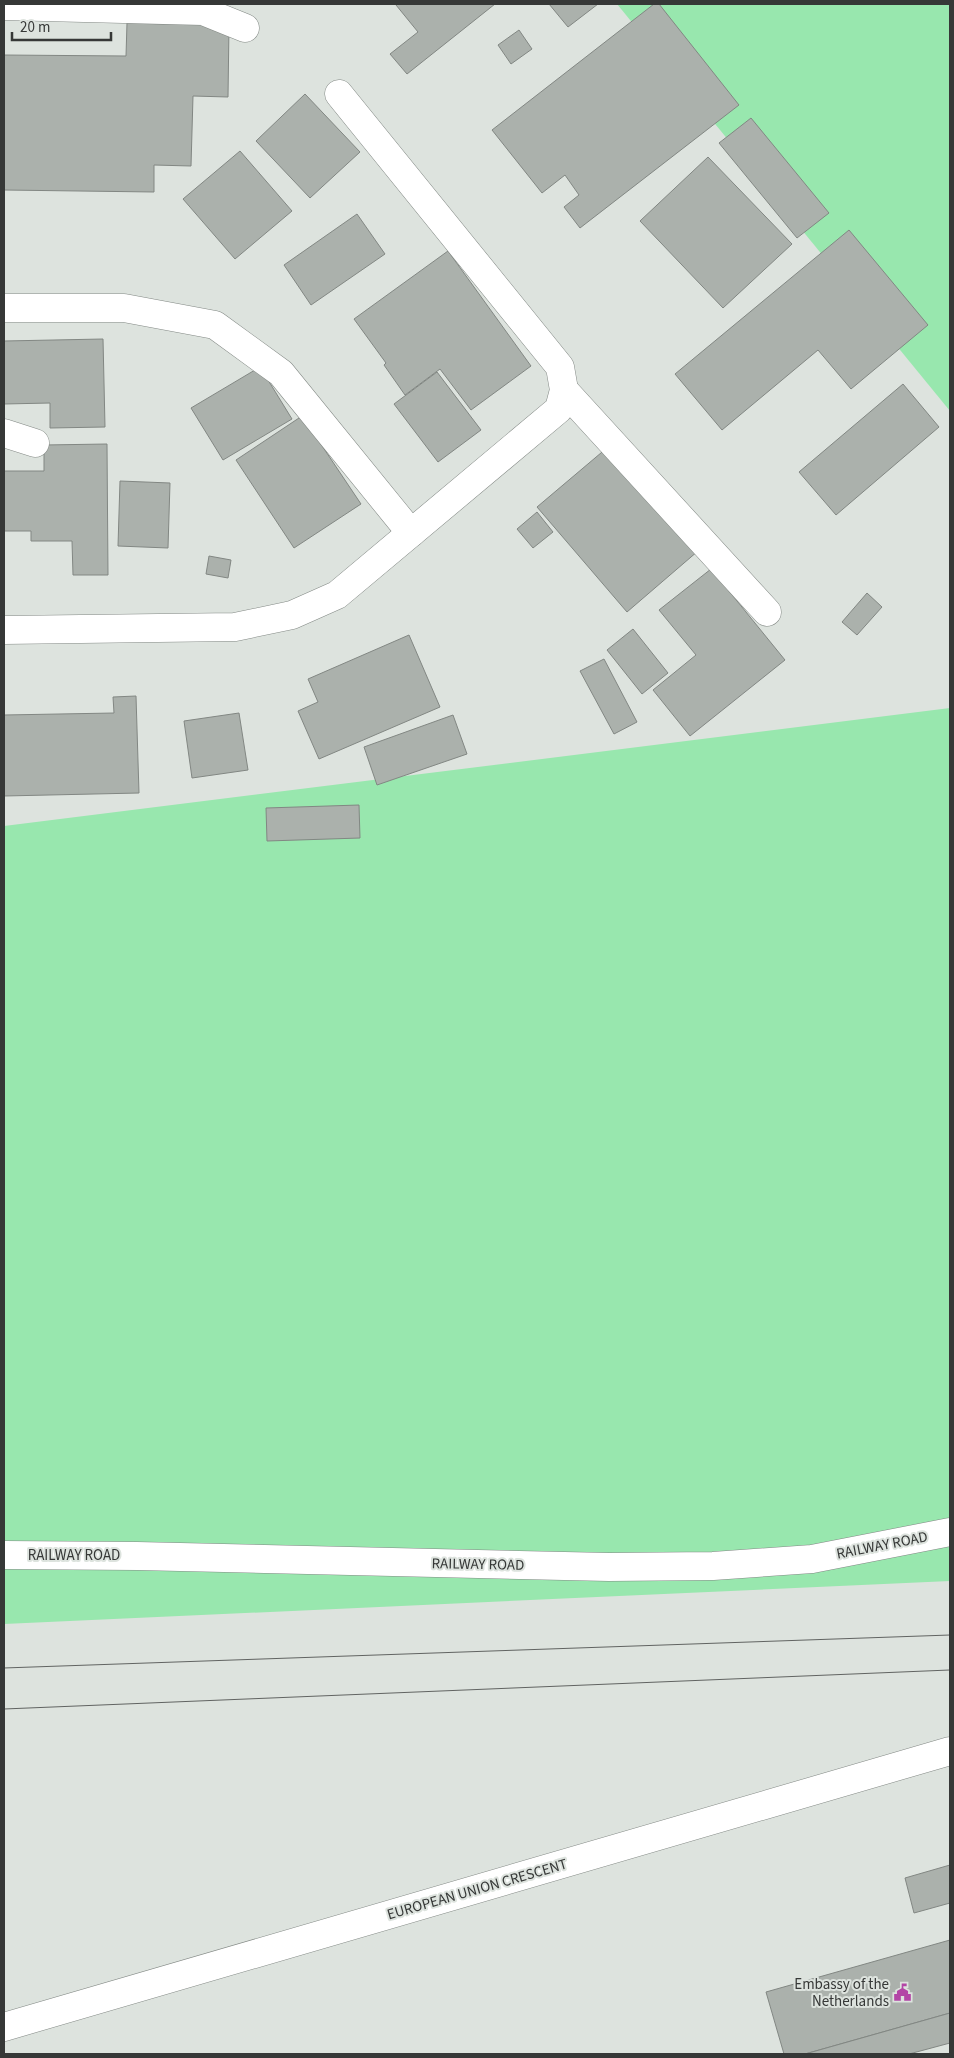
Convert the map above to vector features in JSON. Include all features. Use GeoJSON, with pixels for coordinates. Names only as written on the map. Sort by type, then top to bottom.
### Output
{"type":"FeatureCollection","features":[{"type":"Feature","properties":{"kind":"street"},"geometry":{"type":"LineString","coordinates":[[4,6],[204,11],[245,28]]}},
{"type":"Feature","properties":{"kind":"street"},"geometry":{"type":"LineString","coordinates":[[4,630],[235,627],[292,615],[337,595],[559,409],[564,390],[560,367],[338,94]]}},
{"type":"Feature","properties":{"kind":"street"},"geometry":{"type":"LineString","coordinates":[[4,308],[124,308],[216,326],[281,373],[411,533]]}},
{"type":"Feature","properties":{"kind":"street"},"geometry":{"type":"LineString","coordinates":[[564,390],[767,612]]}},
{"type":"Feature","properties":{"kind":"street"},"geometry":{"type":"LineString","coordinates":[[4,434],[35,443]]}},
{"type":"Feature","properties":{"kind":"street","name":"RAILWAY ROAD"},"geometry":{"type":"LineString","coordinates":[[4,1555],[137,1556],[609,1567],[713,1566],[812,1560],[950,1532]]}},
{"type":"Feature","properties":{"kind":"street","name":"EUROPEAN UNION CRESCENT"},"geometry":{"type":"LineString","coordinates":[[4,2026],[950,1752]]}},
{"type":"Feature","properties":{"kind":"green space"},"geometry":{"type":"Polygon","coordinates":[[[617,4],[950,4],[950,411],[617,4]]]}},
{"type":"Feature","properties":{"kind":"green space"},"geometry":{"type":"Polygon","coordinates":[[[950,708],[950,1581],[4,1624],[4,826],[950,708]]]}},
{"type":"Feature","properties":{"kind":"building"},"geometry":{"type":"Polygon","coordinates":[[[495,4],[407,74],[390,54],[418,32],[396,5],[495,4]]]}},
{"type":"Feature","properties":{"kind":"building"},"geometry":{"type":"Polygon","coordinates":[[[549,4],[598,4],[568,27],[549,4]]]}},
{"type":"Feature","properties":{"kind":"building"},"geometry":{"type":"Polygon","coordinates":[[[654,4],[659,4],[739,105],[580,228],[564,207],[579,195],[565,175],[542,193],[492,130],[654,4]]]}},
{"type":"Feature","properties":{"kind":"building"},"geometry":{"type":"Polygon","coordinates":[[[127,23],[229,25],[228,97],[193,96],[191,166],[154,165],[154,192],[4,190],[4,55],[126,56],[127,23]]]}},
{"type":"Feature","properties":{"kind":"building"},"geometry":{"type":"Polygon","coordinates":[[[519,30],[532,49],[511,64],[498,45],[519,30]]]}},
{"type":"Feature","properties":{"kind":"building"},"geometry":{"type":"Polygon","coordinates":[[[305,94],[360,152],[310,198],[256,141],[305,94]]]}},
{"type":"Feature","properties":{"kind":"building"},"geometry":{"type":"Polygon","coordinates":[[[751,118],[829,213],[797,238],[719,143],[751,118]]]}},
{"type":"Feature","properties":{"kind":"building"},"geometry":{"type":"Polygon","coordinates":[[[240,151],[292,211],[235,259],[183,199],[240,151]]]}},
{"type":"Feature","properties":{"kind":"building"},"geometry":{"type":"Polygon","coordinates":[[[708,157],[792,244],[723,308],[640,221],[708,157]]]}},
{"type":"Feature","properties":{"kind":"building"},"geometry":{"type":"Polygon","coordinates":[[[357,214],[385,254],[311,305],[284,265],[357,214]]]}},
{"type":"Feature","properties":{"kind":"building"},"geometry":{"type":"Polygon","coordinates":[[[849,230],[928,325],[851,389],[818,350],[722,430],[675,374],[849,230]]]}},
{"type":"Feature","properties":{"kind":"building"},"geometry":{"type":"Polygon","coordinates":[[[448,251],[531,366],[471,410],[440,369],[405,395],[384,365],[386,363],[354,319],[448,251]]]}},
{"type":"Feature","properties":{"kind":"building"},"geometry":{"type":"Polygon","coordinates":[[[103,339],[105,427],[50,428],[50,403],[4,404],[4,341],[103,339]]]}},
{"type":"Feature","properties":{"kind":"building"},"geometry":{"type":"Polygon","coordinates":[[[260,367],[292,419],[223,460],[191,408],[260,367]]]}},
{"type":"Feature","properties":{"kind":"building"},"geometry":{"type":"Polygon","coordinates":[[[437,372],[481,430],[438,462],[394,404],[437,372]]]}},
{"type":"Feature","properties":{"kind":"building"},"geometry":{"type":"Polygon","coordinates":[[[903,384],[939,427],[836,515],[799,472],[903,384]]]}},
{"type":"Feature","properties":{"kind":"building"},"geometry":{"type":"Polygon","coordinates":[[[302,416],[361,504],[294,548],[236,460],[302,416]]]}},
{"type":"Feature","properties":{"kind":"building"},"geometry":{"type":"Polygon","coordinates":[[[107,444],[108,575],[73,575],[72,541],[31,541],[31,531],[4,531],[4,471],[44,471],[44,445],[107,444]]]}},
{"type":"Feature","properties":{"kind":"building"},"geometry":{"type":"Polygon","coordinates":[[[608,447],[698,551],[627,612],[537,507],[608,447]]]}},
{"type":"Feature","properties":{"kind":"building"},"geometry":{"type":"Polygon","coordinates":[[[120,481],[170,483],[168,548],[118,546],[120,481]]]}},
{"type":"Feature","properties":{"kind":"building"},"geometry":{"type":"Polygon","coordinates":[[[537,512],[553,532],[533,548],[517,529],[537,512]]]}},
{"type":"Feature","properties":{"kind":"building"},"geometry":{"type":"Polygon","coordinates":[[[209,556],[231,560],[228,578],[206,574],[209,556]]]}},
{"type":"Feature","properties":{"kind":"building"},"geometry":{"type":"Polygon","coordinates":[[[711,569],[785,660],[690,736],[653,690],[696,655],[659,610],[711,569]]]}},
{"type":"Feature","properties":{"kind":"building"},"geometry":{"type":"Polygon","coordinates":[[[867,593],[882,607],[857,635],[842,622],[867,593]]]}},
{"type":"Feature","properties":{"kind":"building"},"geometry":{"type":"Polygon","coordinates":[[[633,629],[668,673],[642,694],[607,650],[633,629]]]}},
{"type":"Feature","properties":{"kind":"building"},"geometry":{"type":"Polygon","coordinates":[[[409,635],[440,707],[319,759],[298,711],[318,702],[308,679],[409,635]]]}},
{"type":"Feature","properties":{"kind":"building"},"geometry":{"type":"Polygon","coordinates":[[[604,659],[637,722],[614,734],[580,671],[604,659]]]}},
{"type":"Feature","properties":{"kind":"building"},"geometry":{"type":"Polygon","coordinates":[[[136,696],[139,793],[4,796],[4,715],[114,713],[113,697],[136,696]]]}},
{"type":"Feature","properties":{"kind":"building"},"geometry":{"type":"Polygon","coordinates":[[[239,713],[248,770],[192,778],[184,721],[239,713]]]}},
{"type":"Feature","properties":{"kind":"building"},"geometry":{"type":"Polygon","coordinates":[[[453,715],[467,754],[377,785],[364,747],[453,715]]]}},
{"type":"Feature","properties":{"kind":"building"},"geometry":{"type":"Polygon","coordinates":[[[359,805],[360,838],[267,841],[266,808],[359,805]]]}},
{"type":"Feature","properties":{"kind":"building"},"geometry":{"type":"Polygon","coordinates":[[[950,1865],[950,1903],[914,1913],[905,1878],[950,1865]]]}},
{"type":"Feature","properties":{"kind":"building"},"geometry":{"type":"Polygon","coordinates":[[[950,1940],[950,2013],[805,2054],[784,2054],[766,1992],[950,1940]]]}},
{"type":"Feature","properties":{"kind":"building"},"geometry":{"type":"Polygon","coordinates":[[[950,2013],[950,2043],[909,2054],[805,2054],[950,2013]]]}},
{"type":"Feature","properties":{"kind":"tram line"},"geometry":{"type":"LineString","coordinates":[[4,1668],[950,1635]]}},
{"type":"Feature","properties":{"kind":"tram line"},"geometry":{"type":"LineString","coordinates":[[4,1709],[950,1670]]}},
{"type":"Feature","properties":{"kind":"place","name":"Embassy of the Netherlands"},"geometry":{"type":"Point","coordinates":[903,1993]}}]}
